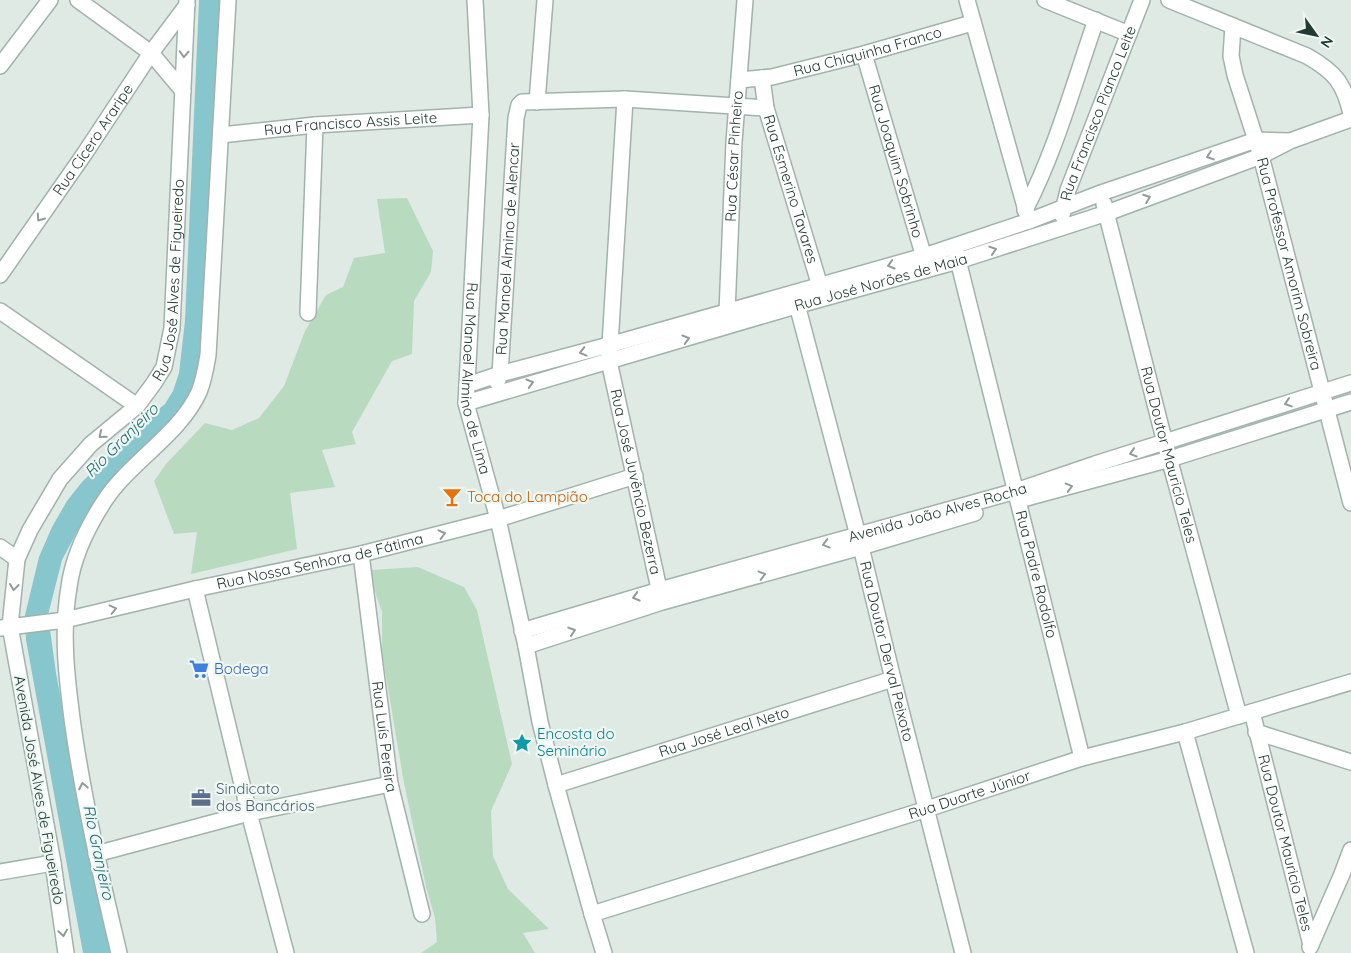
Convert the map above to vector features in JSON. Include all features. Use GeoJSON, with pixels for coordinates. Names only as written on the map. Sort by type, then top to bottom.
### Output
{"type":"FeatureCollection","features":[{"type":"Feature","properties":{"kind":"street"},"geometry":{"type":"LineString","coordinates":[[0,66],[50,0]]}},
{"type":"Feature","properties":{"kind":"street"},"geometry":{"type":"LineString","coordinates":[[78,0],[151,53],[183,91]]}},
{"type":"Feature","properties":{"kind":"street"},"geometry":{"type":"LineString","coordinates":[[119,953],[96,854],[78,760],[61,621],[80,545],[92,522],[126,474],[173,428],[185,413],[198,393],[203,378],[208,355],[228,0]]}},
{"type":"Feature","properties":{"kind":"street","name":"Rua Manoel Almino de Lima"},"geometry":{"type":"LineString","coordinates":[[475,0],[481,115],[466,402],[498,519],[526,646],[540,722],[604,953]]}},
{"type":"Feature","properties":{"kind":"street"},"geometry":{"type":"LineString","coordinates":[[545,0],[537,102],[625,99],[766,108]]}},
{"type":"Feature","properties":{"kind":"street","name":"Rua César Pinheiro"},"geometry":{"type":"LineString","coordinates":[[727,312],[736,105],[745,0]]}},
{"type":"Feature","properties":{"kind":"street"},"geometry":{"type":"LineString","coordinates":[[967,0],[1027,215]]}},
{"type":"Feature","properties":{"kind":"street"},"geometry":{"type":"LineString","coordinates":[[1045,0],[1129,34]]}},
{"type":"Feature","properties":{"kind":"street","name":"Rua Francisco Pianco Leite"},"geometry":{"type":"LineString","coordinates":[[1060,229],[1068,190],[1142,0]]}},
{"type":"Feature","properties":{"kind":"street"},"geometry":{"type":"LineString","coordinates":[[1169,0],[1307,56],[1332,72],[1345,95],[1351,114]]}},
{"type":"Feature","properties":{"kind":"street","name":"Rua Cícero Araripe"},"geometry":{"type":"LineString","coordinates":[[0,275],[187,3]]}},
{"type":"Feature","properties":{"kind":"street","name":"Rua José Alves de Figueiredo"},"geometry":{"type":"LineString","coordinates":[[10,626],[18,559],[38,515],[71,466],[92,444],[137,406],[164,367],[172,328],[187,3]]}},
{"type":"Feature","properties":{"kind":"street"},"geometry":{"type":"LineString","coordinates":[[1027,215],[1096,20]]}},
{"type":"Feature","properties":{"kind":"street","name":"Rua Chiquinha Franco"},"geometry":{"type":"LineString","coordinates":[[739,80],[762,78],[864,54],[972,23]]}},
{"type":"Feature","properties":{"kind":"street","name":"Rua Professor Amorim Sobreira"},"geometry":{"type":"LineString","coordinates":[[1233,26],[1230,56],[1256,140],[1351,503]]}},
{"type":"Feature","properties":{"kind":"street","name":"Rua Joaquim Sobrinho"},"geometry":{"type":"LineString","coordinates":[[864,54],[926,263]]}},
{"type":"Feature","properties":{"kind":"street","name":"Rua Esmerino Tavares"},"geometry":{"type":"LineString","coordinates":[[762,78],[766,108],[822,292]]}},
{"type":"Feature","properties":{"kind":"street"},"geometry":{"type":"LineString","coordinates":[[609,361],[625,99]]}},
{"type":"Feature","properties":{"kind":"street","name":"Rua Manoel Almino de Alencar"},"geometry":{"type":"LineString","coordinates":[[494,394],[500,374],[516,118],[519,105],[522,102],[537,102]]}},
{"type":"Feature","properties":{"kind":"street","name":"Rua Francisco Assis Leite"},"geometry":{"type":"LineString","coordinates":[[221,135],[315,125],[481,115]]}},
{"type":"Feature","properties":{"kind":"street","name":"Rua José Norões de Maia"},"geometry":{"type":"LineString","coordinates":[[466,402],[609,361],[796,299],[926,263],[958,261],[1060,229],[1260,156],[1290,141],[1351,119]]}},
{"type":"Feature","properties":{"kind":"street"},"geometry":{"type":"LineString","coordinates":[[308,313],[315,125]]}},
{"type":"Feature","properties":{"kind":"street","name":"Rua José Norões de Maia"},"geometry":{"type":"LineString","coordinates":[[926,263],[954,246],[1027,215],[1063,208],[1101,193],[1256,140],[1290,141]]}},
{"type":"Feature","properties":{"kind":"street","name":"Rua Doutor Mauricio Teles"},"geometry":{"type":"LineString","coordinates":[[1101,193],[1165,443],[1245,714],[1256,732],[1309,949]]}},
{"type":"Feature","properties":{"kind":"street","name":"Rua Padre Rodolfo"},"geometry":{"type":"LineString","coordinates":[[954,246],[1082,758]]}},
{"type":"Feature","properties":{"kind":"street","name":"Rua José Norões de Maia"},"geometry":{"type":"LineString","coordinates":[[467,385],[500,374],[727,312],[796,299]]}},
{"type":"Feature","properties":{"kind":"street","name":"Rua Doutor Derval Peixoto"},"geometry":{"type":"LineString","coordinates":[[796,299],[860,541],[963,953]]}},
{"type":"Feature","properties":{"kind":"street"},"geometry":{"type":"LineString","coordinates":[[0,311],[137,406]]}},
{"type":"Feature","properties":{"kind":"street","name":"Rua José Juvêncio Bezerra"},"geometry":{"type":"LineString","coordinates":[[609,361],[661,596]]}},
{"type":"Feature","properties":{"kind":"street","name":"Avenida João Alves Rocha"},"geometry":{"type":"LineString","coordinates":[[522,631],[735,576],[1017,496],[1096,472],[1165,443],[1351,384]]}},
{"type":"Feature","properties":{"kind":"street","name":"Avenida João Alves Rocha"},"geometry":{"type":"LineString","coordinates":[[1096,472],[1170,459],[1351,402]]}},
{"type":"Feature","properties":{"kind":"street"},"geometry":{"type":"LineString","coordinates":[[1234,421],[1238,438]]}},
{"type":"Feature","properties":{"kind":"street","name":"Rua Nossa Senhora de Fátima"},"geometry":{"type":"LineString","coordinates":[[10,626],[61,621],[194,589],[361,554],[498,519],[635,476]]}},
{"type":"Feature","properties":{"kind":"street"},"geometry":{"type":"LineString","coordinates":[[0,547],[18,559]]}},
{"type":"Feature","properties":{"kind":"street","name":"Rua Luís Pereira"},"geometry":{"type":"LineString","coordinates":[[361,554],[390,784],[422,914]]}},
{"type":"Feature","properties":{"kind":"street"},"geometry":{"type":"LineString","coordinates":[[194,589],[249,813],[286,953]]}},
{"type":"Feature","properties":{"kind":"street","name":"Avenida João Alves Rocha"},"geometry":{"type":"LineString","coordinates":[[526,646],[661,596]]}},
{"type":"Feature","properties":{"kind":"street","name":"Avenida José Alves de Figueiredo"},"geometry":{"type":"LineString","coordinates":[[10,626],[53,863],[66,953]]}},
{"type":"Feature","properties":{"kind":"street","name":"Rua José Leal Neto"},"geometry":{"type":"LineString","coordinates":[[556,785],[893,678]]}},
{"type":"Feature","properties":{"kind":"street","name":"Rua Duarte Júnior"},"geometry":{"type":"LineString","coordinates":[[592,914],[927,810],[1082,758],[1185,732],[1351,682]]}},
{"type":"Feature","properties":{"kind":"street"},"geometry":{"type":"LineString","coordinates":[[1185,732],[1246,953]]}},
{"type":"Feature","properties":{"kind":"street"},"geometry":{"type":"LineString","coordinates":[[1256,732],[1351,762]]}},
{"type":"Feature","properties":{"kind":"street"},"geometry":{"type":"LineString","coordinates":[[96,854],[249,813],[390,784]]}},
{"type":"Feature","properties":{"kind":"street"},"geometry":{"type":"LineString","coordinates":[[1309,949],[1347,876],[1351,850]]}},
{"type":"Feature","properties":{"kind":"street"},"geometry":{"type":"LineString","coordinates":[[0,872],[53,863]]}},
{"type":"Feature","properties":{"kind":"green space"},"geometry":{"type":"Polygon","coordinates":[[[407,198],[433,251],[431,272],[414,301],[412,354],[392,361],[352,432],[356,444],[322,450],[335,487],[290,493],[297,549],[191,574],[197,532],[174,534],[154,481],[166,464],[205,423],[232,430],[259,418],[284,386],[305,331],[326,295],[343,287],[354,258],[385,253],[377,199],[407,198]]]}},
{"type":"Feature","properties":{"kind":"green space"},"geometry":{"type":"Polygon","coordinates":[[[418,567],[464,587],[477,610],[512,764],[491,811],[493,856],[508,889],[549,929],[523,933],[535,953],[421,953],[437,942],[435,918],[426,887],[404,783],[382,653],[382,612],[373,586],[371,570],[418,567]]]}},
{"type":"Feature","properties":{"kind":"water"},"geometry":{"type":"Polygon","coordinates":[[[199,0],[221,0],[217,45],[202,357],[193,393],[177,418],[110,480],[86,515],[62,560],[48,615],[56,673],[110,953],[83,953],[26,640],[25,615],[39,557],[52,527],[67,501],[82,482],[143,422],[165,404],[173,391],[179,373],[185,321],[199,0]]]}},
{"type":"Feature","properties":{"kind":"place","name":"Toca do Lampião"},"geometry":{"type":"Point","coordinates":[452,497]}},
{"type":"Feature","properties":{"kind":"place","name":"Bodega"},"geometry":{"type":"Point","coordinates":[199,669]}},
{"type":"Feature","properties":{"kind":"place","name":"Encosta do Seminário"},"geometry":{"type":"Point","coordinates":[522,743]}},
{"type":"Feature","properties":{"kind":"place","name":"Sindicato dos Bancários"},"geometry":{"type":"Point","coordinates":[201,798]}},
{"type":"Feature","properties":{"kind":"water label","name":"Rio Granjeiro"},"geometry":{"type":"Point","coordinates":[121,440]}},
{"type":"Feature","properties":{"kind":"water label","name":"Rio Granjeiro"},"geometry":{"type":"Point","coordinates":[99,852]}}]}
